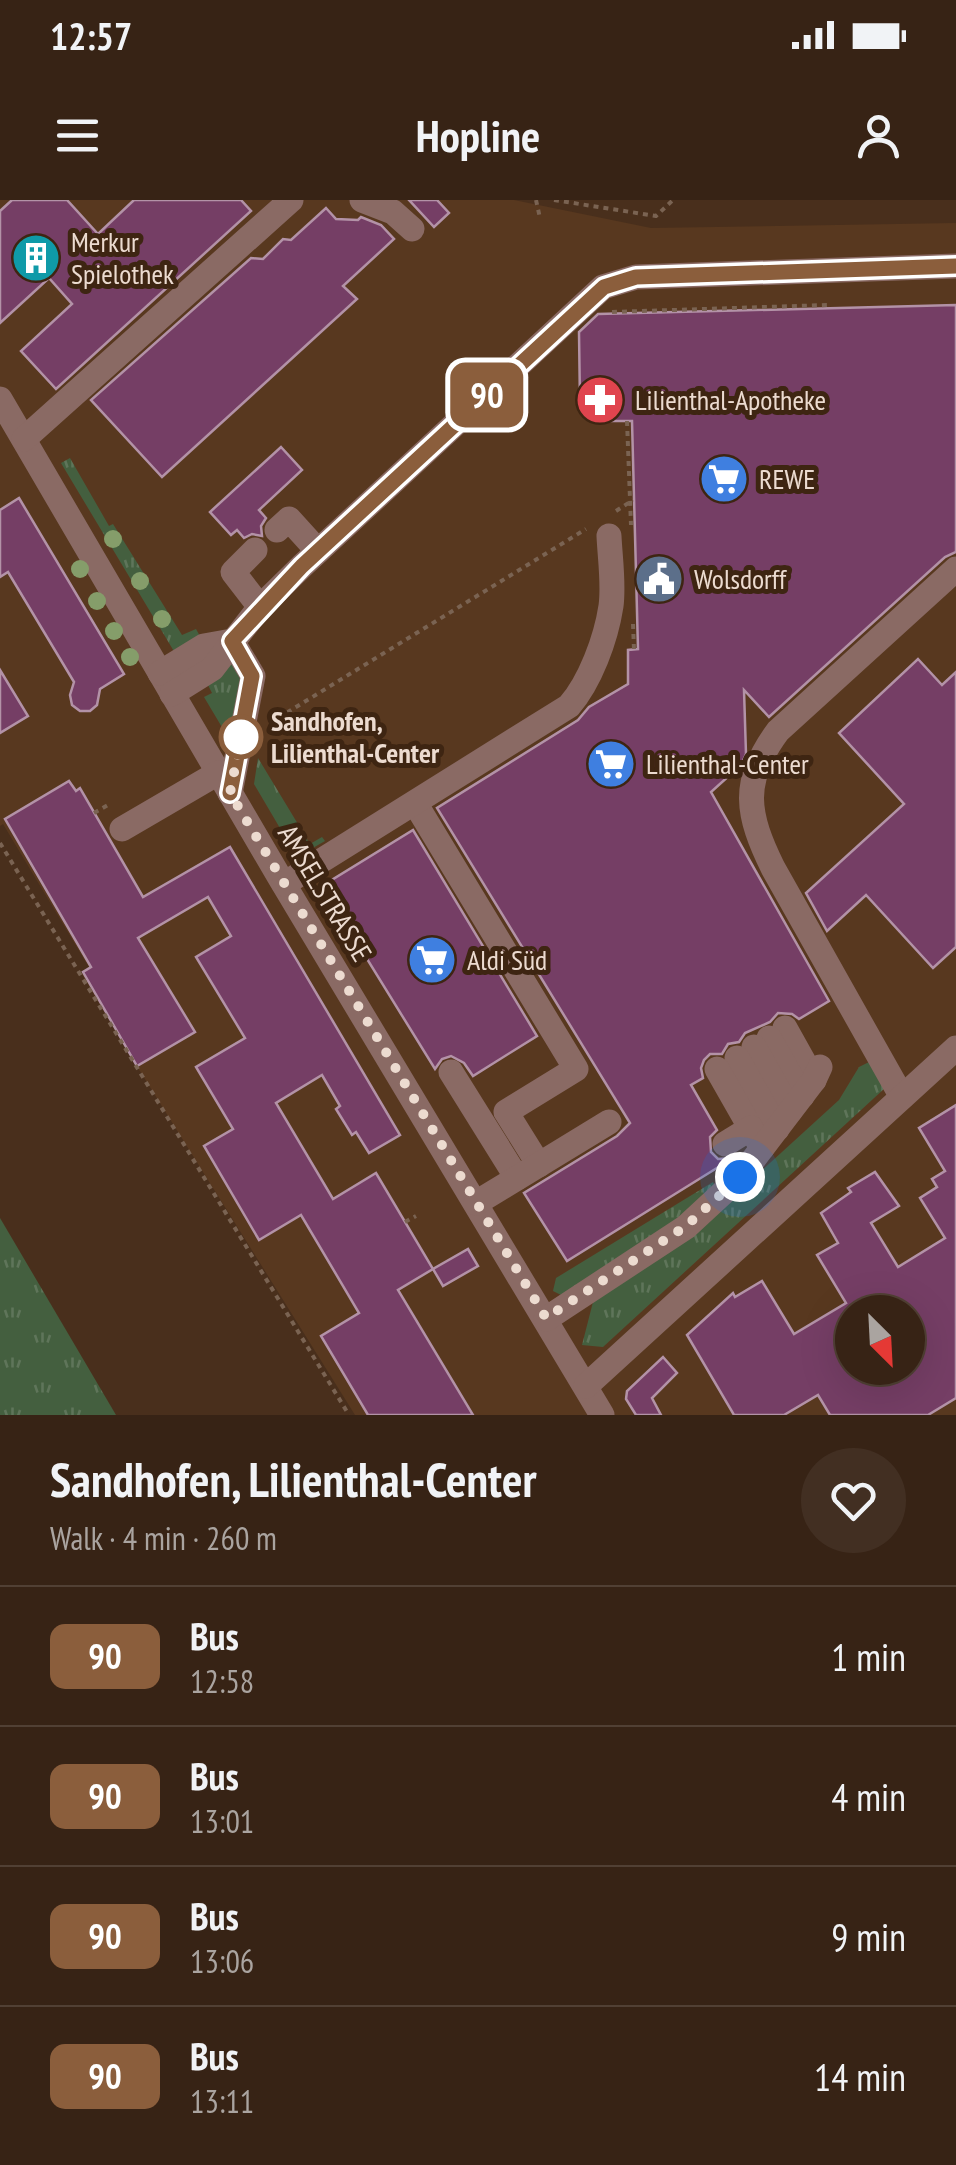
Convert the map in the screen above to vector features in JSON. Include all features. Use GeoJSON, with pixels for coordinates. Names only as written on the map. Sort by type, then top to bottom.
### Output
{"type":"FeatureCollection","features":[{"type":"Feature","properties":{"kind":"street"},"geometry":{"type":"LineString","coordinates":[[24,440],[291,200]]}},
{"type":"Feature","properties":{"kind":"street"},"geometry":{"type":"LineString","coordinates":[[362,200],[392,212],[412,229]]}},
{"type":"Feature","properties":{"kind":"street"},"geometry":{"type":"LineString","coordinates":[[166,684],[212,670],[260,607],[318,551],[590,299],[617,280],[956,266]]}},
{"type":"Feature","properties":{"kind":"street","name":"AMSELSTRASSE"},"geometry":{"type":"LineString","coordinates":[[0,399],[224,783],[602,1415]]}},
{"type":"Feature","properties":{"kind":"street"},"geometry":{"type":"LineString","coordinates":[[277,530],[289,519],[318,551]]}},
{"type":"Feature","properties":{"kind":"street"},"geometry":{"type":"LineString","coordinates":[[284,884],[569,706],[594,661],[611,605],[608,523]]}},
{"type":"Feature","properties":{"kind":"street"},"geometry":{"type":"LineString","coordinates":[[255,550],[232,572],[260,607]]}},
{"type":"Feature","properties":{"kind":"street"},"geometry":{"type":"LineString","coordinates":[[902,1097],[773,868],[756,832],[749,801],[759,762],[778,731],[956,569]]}},
{"type":"Feature","properties":{"kind":"street"},"geometry":{"type":"LineString","coordinates":[[122,829],[224,783],[252,676],[232,641]]}},
{"type":"Feature","properties":{"kind":"street"},"geometry":{"type":"LineString","coordinates":[[415,803],[576,1070],[506,1112],[528,1172]]}},
{"type":"Feature","properties":{"kind":"street"},"geometry":{"type":"LineString","coordinates":[[788,1108],[752,1048],[788,1108]]}},
{"type":"Feature","properties":{"kind":"street"},"geometry":{"type":"LineString","coordinates":[[586,1386],[956,1048]]}},
{"type":"Feature","properties":{"kind":"street"},"geometry":{"type":"LineString","coordinates":[[451,1072],[528,1172]]}},
{"type":"Feature","properties":{"kind":"street"},"geometry":{"type":"LineString","coordinates":[[726,1144],[788,1108]]}},
{"type":"Feature","properties":{"kind":"street"},"geometry":{"type":"LineString","coordinates":[[546,1318],[686,1226],[740,1177],[788,1108]]}},
{"type":"Feature","properties":{"kind":"street"},"geometry":{"type":"LineString","coordinates":[[476,1203],[609,1122]]}},
{"type":"Feature","properties":{"kind":"path"},"geometry":{"type":"LineString","coordinates":[[536,200],[540,218]]}},
{"type":"Feature","properties":{"kind":"path"},"geometry":{"type":"LineString","coordinates":[[554,200],[656,216],[673,200]]}},
{"type":"Feature","properties":{"kind":"path"},"geometry":{"type":"LineString","coordinates":[[590,299],[605,312],[827,306]]}},
{"type":"Feature","properties":{"kind":"path"},"geometry":{"type":"LineString","coordinates":[[261,728],[608,523],[633,500]]}},
{"type":"Feature","properties":{"kind":"path"},"geometry":{"type":"LineString","coordinates":[[94,813],[108,805]]}},
{"type":"Feature","properties":{"kind":"path"},"geometry":{"type":"LineString","coordinates":[[0,842],[349,1415]]}},
{"type":"Feature","properties":{"kind":"path"},"geometry":{"type":"LineString","coordinates":[[405,1222],[416,1216]]}},
{"type":"Feature","properties":{"kind":"shaded area"},"geometry":{"type":"Polygon","coordinates":[[[0,200],[514,200],[651,228],[956,223],[956,1415],[355,1415],[82,974],[90,969],[3,824],[0,826],[0,200]]]}},
{"type":"Feature","properties":{"kind":"green space"},"geometry":{"type":"Polygon","coordinates":[[[70,458],[109,526],[113,524],[182,635],[196,629],[201,638],[175,653],[61,463],[70,458]]]}},
{"type":"Feature","properties":{"kind":"green space"},"geometry":{"type":"Polygon","coordinates":[[[233,658],[243,677],[232,744],[204,697],[212,693],[207,683],[233,658]]]}},
{"type":"Feature","properties":{"kind":"green space"},"geometry":{"type":"Polygon","coordinates":[[[258,758],[310,844],[322,837],[325,841],[297,857],[254,784],[258,758]]]}},
{"type":"Feature","properties":{"kind":"green space"},"geometry":{"type":"Polygon","coordinates":[[[871,1061],[885,1088],[603,1347],[582,1345],[593,1302],[692,1234],[839,1100],[859,1067],[871,1061]]]}},
{"type":"Feature","properties":{"kind":"green space"},"geometry":{"type":"Polygon","coordinates":[[[713,1182],[715,1186],[680,1217],[561,1295],[553,1291],[556,1278],[713,1182]]]}},
{"type":"Feature","properties":{"kind":"green space"},"geometry":{"type":"Polygon","coordinates":[[[0,1218],[116,1415],[0,1415],[0,1218]]]}},
{"type":"Feature","properties":{"kind":"building"},"geometry":{"type":"Polygon","coordinates":[[[12,200],[67,200],[98,234],[134,200],[241,200],[251,211],[56,389],[21,351],[72,304],[49,278],[0,323],[0,211],[12,200]]]}},
{"type":"Feature","properties":{"kind":"building"},"geometry":{"type":"Polygon","coordinates":[[[409,200],[437,200],[449,213],[434,227],[409,200]]]}},
{"type":"Feature","properties":{"kind":"building"},"geometry":{"type":"Polygon","coordinates":[[[326,208],[336,219],[361,217],[381,225],[394,239],[343,286],[357,299],[162,477],[91,400],[251,258],[263,259],[326,208]]]}},
{"type":"Feature","properties":{"kind":"building"},"geometry":{"type":"Polygon","coordinates":[[[956,305],[956,552],[945,557],[769,717],[744,690],[746,754],[741,765],[711,792],[829,1001],[799,1019],[778,1013],[770,1022],[745,1033],[739,1042],[728,1044],[722,1054],[710,1054],[701,1068],[703,1078],[691,1085],[717,1130],[710,1137],[711,1152],[718,1159],[733,1158],[567,1261],[524,1193],[617,1136],[630,1123],[437,808],[628,684],[628,650],[638,649],[632,421],[598,421],[580,403],[579,332],[598,314],[956,305]]]}},
{"type":"Feature","properties":{"kind":"building"},"geometry":{"type":"Polygon","coordinates":[[[281,447],[302,470],[259,510],[266,518],[261,526],[262,536],[252,534],[244,538],[237,530],[231,535],[210,512],[281,447]]]}},
{"type":"Feature","properties":{"kind":"building"},"geometry":{"type":"Polygon","coordinates":[[[19,498],[124,674],[100,689],[97,705],[90,711],[80,711],[72,705],[74,682],[8,572],[0,577],[0,510],[19,498]]]}},
{"type":"Feature","properties":{"kind":"building"},"geometry":{"type":"Polygon","coordinates":[[[918,659],[942,685],[956,672],[956,947],[933,968],[866,895],[827,931],[806,893],[904,804],[839,733],[918,659]]]}},
{"type":"Feature","properties":{"kind":"building"},"geometry":{"type":"Polygon","coordinates":[[[0,670],[28,716],[0,733],[0,670]]]}},
{"type":"Feature","properties":{"kind":"building"},"geometry":{"type":"Polygon","coordinates":[[[69,781],[76,791],[80,788],[143,897],[230,847],[400,1135],[369,1153],[336,1109],[340,1106],[322,1075],[276,1103],[333,1199],[376,1173],[433,1269],[398,1290],[473,1415],[368,1415],[321,1336],[359,1313],[301,1215],[259,1240],[204,1146],[233,1129],[196,1067],[245,1038],[196,957],[231,936],[208,897],[138,938],[195,1032],[137,1066],[83,972],[91,967],[5,819],[69,781]]]}},
{"type":"Feature","properties":{"kind":"building","name":"Aldi Süd"},"geometry":{"type":"Polygon","coordinates":[[[413,830],[537,1036],[473,1076],[464,1063],[451,1056],[442,1059],[435,1069],[322,886],[413,830]]]}},
{"type":"Feature","properties":{"kind":"building"},"geometry":{"type":"Polygon","coordinates":[[[956,1105],[956,1398],[928,1415],[830,1415],[818,1395],[784,1415],[734,1415],[687,1335],[733,1293],[735,1297],[762,1281],[794,1334],[835,1310],[835,1385],[925,1385],[925,1295],[841,1295],[817,1255],[838,1243],[821,1213],[851,1192],[848,1188],[875,1172],[899,1206],[871,1223],[898,1267],[945,1238],[920,1198],[937,1187],[932,1179],[945,1171],[919,1128],[956,1105]]]}},
{"type":"Feature","properties":{"kind":"building"},"geometry":{"type":"Polygon","coordinates":[[[468,1249],[478,1266],[443,1286],[433,1269],[468,1249]]]}},
{"type":"Feature","properties":{"kind":"building"},"geometry":{"type":"Polygon","coordinates":[[[663,1357],[677,1373],[652,1398],[661,1415],[636,1415],[626,1399],[627,1391],[663,1357]]]}},
{"type":"Feature","properties":{"kind":"bus line","name":"90"},"geometry":{"type":"LineString","coordinates":[[230,793],[252,676],[232,641],[302,566],[604,287],[636,277],[956,266]]}},
{"type":"Feature","properties":{"kind":"place","name":"Merkur Spielothek"},"geometry":{"type":"Point","coordinates":[36,258]}},
{"type":"Feature","properties":{"kind":"place","name":"Lilienthal-Apotheke"},"geometry":{"type":"Point","coordinates":[600,400]}},
{"type":"Feature","properties":{"kind":"place","name":"REWE"},"geometry":{"type":"Point","coordinates":[724,479]}},
{"type":"Feature","properties":{"kind":"place","name":"Wolsdorff"},"geometry":{"type":"Point","coordinates":[659,579]}},
{"type":"Feature","properties":{"kind":"place","name":"Sandhofen, Lilienthal-Center"},"geometry":{"type":"Point","coordinates":[241,737]}},
{"type":"Feature","properties":{"kind":"place","name":"Lilienthal-Center"},"geometry":{"type":"Point","coordinates":[611,764]}},
{"type":"Feature","properties":{"kind":"place","name":"Aldi Süd"},"geometry":{"type":"Point","coordinates":[432,960]}},
{"type":"Feature","properties":{"kind":"route"},"geometry":{"type":"LineString","coordinates":[[241,737],[230,793],[546,1318],[686,1226],[740,1177]]}}]}
